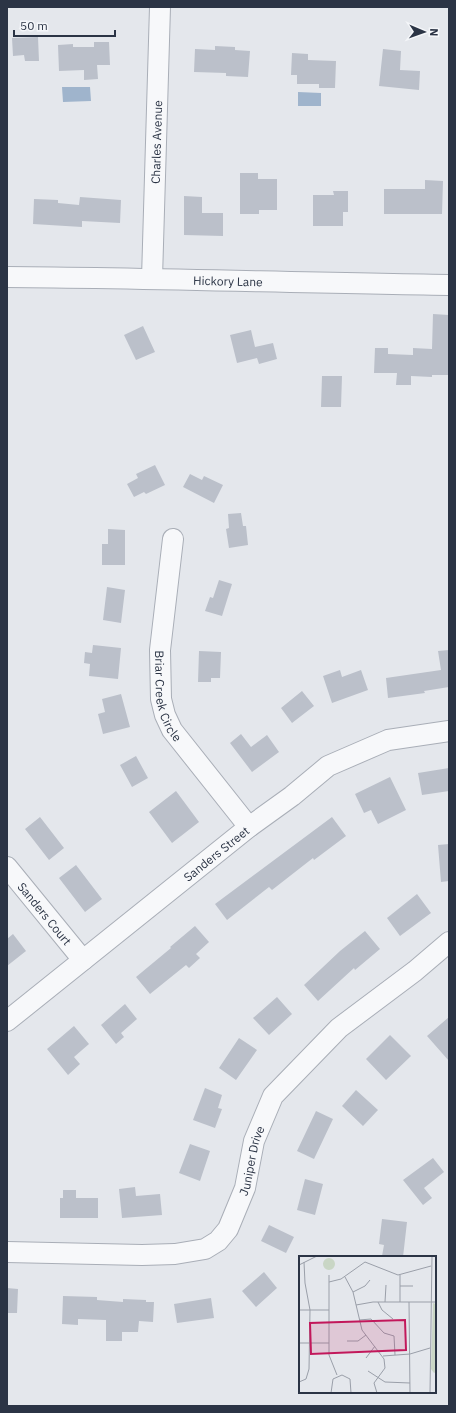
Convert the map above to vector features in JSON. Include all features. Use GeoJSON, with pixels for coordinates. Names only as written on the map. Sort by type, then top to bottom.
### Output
{"type":"FeatureCollection","features":[{"type":"Feature","properties":{"kind":"street","name":"Charles Avenue"},"geometry":{"type":"LineString","coordinates":[[152,278],[160,7]]}},
{"type":"Feature","properties":{"kind":"street","name":"Hickory Lane"},"geometry":{"type":"LineString","coordinates":[[7,277],[152,278],[214,281],[449,285]]}},
{"type":"Feature","properties":{"kind":"street","name":"Briar Creek Circle"},"geometry":{"type":"LineString","coordinates":[[173,539],[160,650],[161,699],[165,715],[172,730],[249,827]]}},
{"type":"Feature","properties":{"kind":"street","name":"Sanders Street"},"geometry":{"type":"LineString","coordinates":[[7,1021],[249,827],[292,796],[328,766],[388,740],[449,731]]}},
{"type":"Feature","properties":{"kind":"street","name":"Sanders Court"},"geometry":{"type":"LineString","coordinates":[[7,867],[83,960]]}},
{"type":"Feature","properties":{"kind":"street","name":"Juniper Drive"},"geometry":{"type":"LineString","coordinates":[[7,1252],[142,1255],[175,1254],[205,1248],[218,1241],[228,1229],[245,1188],[254,1141],[273,1096],[339,1028],[415,971],[449,942]]}},
{"type":"Feature","properties":{"kind":"water"},"geometry":{"type":"Polygon","coordinates":[[[62,87],[90,87],[91,101],[63,102],[62,87]]]}},
{"type":"Feature","properties":{"kind":"water"},"geometry":{"type":"Polygon","coordinates":[[[298,92],[321,93],[321,106],[298,106],[298,92]]]}},
{"type":"Feature","properties":{"kind":"building"},"geometry":{"type":"Polygon","coordinates":[[[38,37],[39,61],[25,61],[24,55],[13,56],[12,38],[38,37]]]}},
{"type":"Feature","properties":{"kind":"building"},"geometry":{"type":"Polygon","coordinates":[[[94,42],[109,42],[110,65],[97,65],[98,79],[84,80],[84,70],[59,71],[58,45],[73,44],[73,47],[94,47],[94,42]]]}},
{"type":"Feature","properties":{"kind":"building"},"geometry":{"type":"Polygon","coordinates":[[[215,46],[235,47],[235,50],[250,51],[248,77],[226,76],[226,73],[194,72],[195,49],[215,50],[215,46]]]}},
{"type":"Feature","properties":{"kind":"building"},"geometry":{"type":"Polygon","coordinates":[[[383,49],[401,51],[400,70],[420,71],[419,90],[379,86],[383,49]]]}},
{"type":"Feature","properties":{"kind":"building"},"geometry":{"type":"Polygon","coordinates":[[[292,53],[308,54],[308,60],[336,61],[335,88],[319,88],[319,84],[297,84],[297,75],[291,75],[292,53]]]}},
{"type":"Feature","properties":{"kind":"building"},"geometry":{"type":"Polygon","coordinates":[[[240,173],[258,173],[258,179],[277,179],[277,210],[259,210],[259,214],[240,214],[240,173]]]}},
{"type":"Feature","properties":{"kind":"building"},"geometry":{"type":"Polygon","coordinates":[[[425,180],[443,181],[442,214],[384,214],[384,189],[425,189],[425,180]]]}},
{"type":"Feature","properties":{"kind":"building"},"geometry":{"type":"Polygon","coordinates":[[[333,191],[348,191],[348,212],[343,212],[343,226],[313,226],[313,195],[334,195],[333,191]]]}},
{"type":"Feature","properties":{"kind":"building"},"geometry":{"type":"Polygon","coordinates":[[[184,196],[202,197],[202,213],[223,213],[223,236],[184,235],[184,196]]]}},
{"type":"Feature","properties":{"kind":"building"},"geometry":{"type":"Polygon","coordinates":[[[80,197],[121,200],[120,223],[82,221],[82,227],[33,224],[34,199],[58,200],[58,203],[79,205],[80,197]]]}},
{"type":"Feature","properties":{"kind":"building"},"geometry":{"type":"Polygon","coordinates":[[[433,314],[449,315],[449,375],[432,375],[432,377],[411,376],[411,385],[396,385],[397,373],[374,373],[375,348],[388,348],[388,354],[413,355],[413,348],[432,349],[433,314]]]}},
{"type":"Feature","properties":{"kind":"building"},"geometry":{"type":"Polygon","coordinates":[[[143,326],[155,352],[136,360],[124,335],[143,326]]]}},
{"type":"Feature","properties":{"kind":"building"},"geometry":{"type":"Polygon","coordinates":[[[251,330],[255,347],[273,343],[277,359],[259,364],[257,358],[237,363],[230,335],[251,330]]]}},
{"type":"Feature","properties":{"kind":"building"},"geometry":{"type":"Polygon","coordinates":[[[322,376],[342,376],[341,407],[321,407],[322,376]]]}},
{"type":"Feature","properties":{"kind":"building"},"geometry":{"type":"Polygon","coordinates":[[[155,465],[165,485],[146,494],[144,492],[134,497],[127,484],[138,478],[136,474],[155,465]]]}},
{"type":"Feature","properties":{"kind":"building"},"geometry":{"type":"Polygon","coordinates":[[[190,474],[202,480],[204,476],[223,485],[214,503],[183,487],[190,474]]]}},
{"type":"Feature","properties":{"kind":"building"},"geometry":{"type":"Polygon","coordinates":[[[241,513],[243,526],[246,526],[248,545],[229,548],[226,529],[229,528],[228,514],[241,513]]]}},
{"type":"Feature","properties":{"kind":"building"},"geometry":{"type":"Polygon","coordinates":[[[108,529],[125,530],[125,565],[102,565],[102,544],[108,544],[108,529]]]}},
{"type":"Feature","properties":{"kind":"building"},"geometry":{"type":"Polygon","coordinates":[[[219,580],[232,584],[222,616],[205,611],[210,597],[213,598],[219,580]]]}},
{"type":"Feature","properties":{"kind":"building"},"geometry":{"type":"Polygon","coordinates":[[[107,587],[125,590],[121,623],[103,620],[107,587]]]}},
{"type":"Feature","properties":{"kind":"building"},"geometry":{"type":"Polygon","coordinates":[[[93,645],[121,648],[118,679],[89,676],[90,664],[84,663],[85,652],[92,653],[93,645]]]}},
{"type":"Feature","properties":{"kind":"building"},"geometry":{"type":"Polygon","coordinates":[[[449,650],[449,687],[424,691],[425,693],[388,698],[386,678],[441,670],[438,651],[449,650]]]}},
{"type":"Feature","properties":{"kind":"building"},"geometry":{"type":"Polygon","coordinates":[[[199,651],[221,652],[220,678],[211,678],[211,682],[198,682],[199,651]]]}},
{"type":"Feature","properties":{"kind":"building"},"geometry":{"type":"Polygon","coordinates":[[[340,670],[342,677],[361,670],[368,690],[332,703],[323,676],[340,670]]]}},
{"type":"Feature","properties":{"kind":"building"},"geometry":{"type":"Polygon","coordinates":[[[302,691],[314,706],[292,723],[281,708],[302,691]]]}},
{"type":"Feature","properties":{"kind":"building"},"geometry":{"type":"Polygon","coordinates":[[[121,694],[130,727],[103,734],[98,714],[105,712],[102,699],[121,694]]]}},
{"type":"Feature","properties":{"kind":"building"},"geometry":{"type":"Polygon","coordinates":[[[241,734],[251,747],[267,735],[279,752],[252,772],[230,743],[241,734]]]}},
{"type":"Feature","properties":{"kind":"building"},"geometry":{"type":"Polygon","coordinates":[[[136,756],[148,778],[132,787],[120,765],[136,756]]]}},
{"type":"Feature","properties":{"kind":"building"},"geometry":{"type":"Polygon","coordinates":[[[449,768],[449,791],[422,795],[418,773],[449,768]]]}},
{"type":"Feature","properties":{"kind":"building"},"geometry":{"type":"Polygon","coordinates":[[[390,777],[406,810],[378,824],[371,810],[364,813],[355,794],[390,777]]]}},
{"type":"Feature","properties":{"kind":"building"},"geometry":{"type":"Polygon","coordinates":[[[176,791],[199,822],[172,843],[149,812],[176,791]]]}},
{"type":"Feature","properties":{"kind":"building"},"geometry":{"type":"Polygon","coordinates":[[[40,817],[64,848],[49,860],[25,829],[40,817]]]}},
{"type":"Feature","properties":{"kind":"building"},"geometry":{"type":"Polygon","coordinates":[[[332,817],[346,836],[314,860],[313,858],[272,890],[269,887],[227,920],[215,904],[332,817]]]}},
{"type":"Feature","properties":{"kind":"building"},"geometry":{"type":"Polygon","coordinates":[[[449,844],[449,881],[441,882],[438,845],[449,844]]]}},
{"type":"Feature","properties":{"kind":"building"},"geometry":{"type":"Polygon","coordinates":[[[76,865],[102,899],[85,912],[59,878],[76,865]]]}},
{"type":"Feature","properties":{"kind":"building"},"geometry":{"type":"Polygon","coordinates":[[[417,894],[431,913],[400,936],[387,918],[417,894]]]}},
{"type":"Feature","properties":{"kind":"building"},"geometry":{"type":"Polygon","coordinates":[[[195,926],[209,942],[196,954],[200,958],[189,968],[186,965],[150,994],[136,977],[195,926]]]}},
{"type":"Feature","properties":{"kind":"building"},"geometry":{"type":"Polygon","coordinates":[[[365,931],[380,949],[355,970],[354,968],[318,1001],[304,985],[340,951],[365,931]]]}},
{"type":"Feature","properties":{"kind":"building"},"geometry":{"type":"Polygon","coordinates":[[[13,934],[26,951],[7,966],[7,939],[13,934]]]}},
{"type":"Feature","properties":{"kind":"building"},"geometry":{"type":"Polygon","coordinates":[[[277,997],[292,1014],[269,1035],[253,1018],[277,997]]]}},
{"type":"Feature","properties":{"kind":"building"},"geometry":{"type":"Polygon","coordinates":[[[125,1004],[137,1019],[121,1033],[124,1037],[116,1044],[101,1025],[125,1004]]]}},
{"type":"Feature","properties":{"kind":"building"},"geometry":{"type":"Polygon","coordinates":[[[449,1017],[449,1061],[427,1036],[449,1017]]]}},
{"type":"Feature","properties":{"kind":"building"},"geometry":{"type":"Polygon","coordinates":[[[74,1026],[89,1044],[74,1057],[80,1064],[68,1075],[47,1049],[74,1026]]]}},
{"type":"Feature","properties":{"kind":"building"},"geometry":{"type":"Polygon","coordinates":[[[390,1035],[411,1056],[386,1080],[366,1059],[390,1035]]]}},
{"type":"Feature","properties":{"kind":"building"},"geometry":{"type":"Polygon","coordinates":[[[239,1038],[257,1050],[236,1080],[219,1068],[239,1038]]]}},
{"type":"Feature","properties":{"kind":"building"},"geometry":{"type":"Polygon","coordinates":[[[205,1088],[222,1095],[218,1108],[222,1109],[215,1128],[193,1120],[205,1088]]]}},
{"type":"Feature","properties":{"kind":"building"},"geometry":{"type":"Polygon","coordinates":[[[356,1090],[378,1110],[363,1126],[342,1106],[356,1090]]]}},
{"type":"Feature","properties":{"kind":"building"},"geometry":{"type":"Polygon","coordinates":[[[316,1111],[333,1119],[314,1159],[297,1151],[316,1111]]]}},
{"type":"Feature","properties":{"kind":"building"},"geometry":{"type":"Polygon","coordinates":[[[190,1144],[210,1151],[200,1181],[179,1173],[190,1144]]]}},
{"type":"Feature","properties":{"kind":"building"},"geometry":{"type":"Polygon","coordinates":[[[433,1158],[444,1172],[424,1188],[432,1198],[423,1205],[403,1180],[433,1158]]]}},
{"type":"Feature","properties":{"kind":"building"},"geometry":{"type":"Polygon","coordinates":[[[305,1179],[323,1184],[315,1215],[297,1210],[305,1179]]]}},
{"type":"Feature","properties":{"kind":"building"},"geometry":{"type":"Polygon","coordinates":[[[135,1187],[136,1196],[160,1194],[162,1215],[122,1218],[119,1189],[135,1187]]]}},
{"type":"Feature","properties":{"kind":"building"},"geometry":{"type":"Polygon","coordinates":[[[63,1190],[76,1190],[76,1198],[98,1198],[98,1218],[60,1218],[60,1198],[63,1198],[63,1190]]]}},
{"type":"Feature","properties":{"kind":"building"},"geometry":{"type":"Polygon","coordinates":[[[382,1219],[407,1222],[403,1256],[382,1256],[384,1245],[379,1244],[382,1219]]]}},
{"type":"Feature","properties":{"kind":"building"},"geometry":{"type":"Polygon","coordinates":[[[269,1225],[294,1237],[286,1253],[261,1241],[269,1225]]]}},
{"type":"Feature","properties":{"kind":"building"},"geometry":{"type":"Polygon","coordinates":[[[264,1272],[277,1288],[256,1307],[242,1291],[264,1272]]]}},
{"type":"Feature","properties":{"kind":"building"},"geometry":{"type":"Polygon","coordinates":[[[7,1288],[18,1289],[17,1313],[7,1313],[7,1288]]]}},
{"type":"Feature","properties":{"kind":"building"},"geometry":{"type":"Polygon","coordinates":[[[63,1296],[97,1297],[97,1300],[123,1302],[123,1299],[146,1300],[146,1302],[154,1302],[153,1322],[139,1321],[138,1332],[122,1332],[122,1341],[106,1341],[106,1320],[78,1319],[78,1325],[62,1324],[63,1296]]]}},
{"type":"Feature","properties":{"kind":"building"},"geometry":{"type":"Polygon","coordinates":[[[211,1298],[214,1318],[177,1323],[174,1304],[211,1298]]]}}]}
